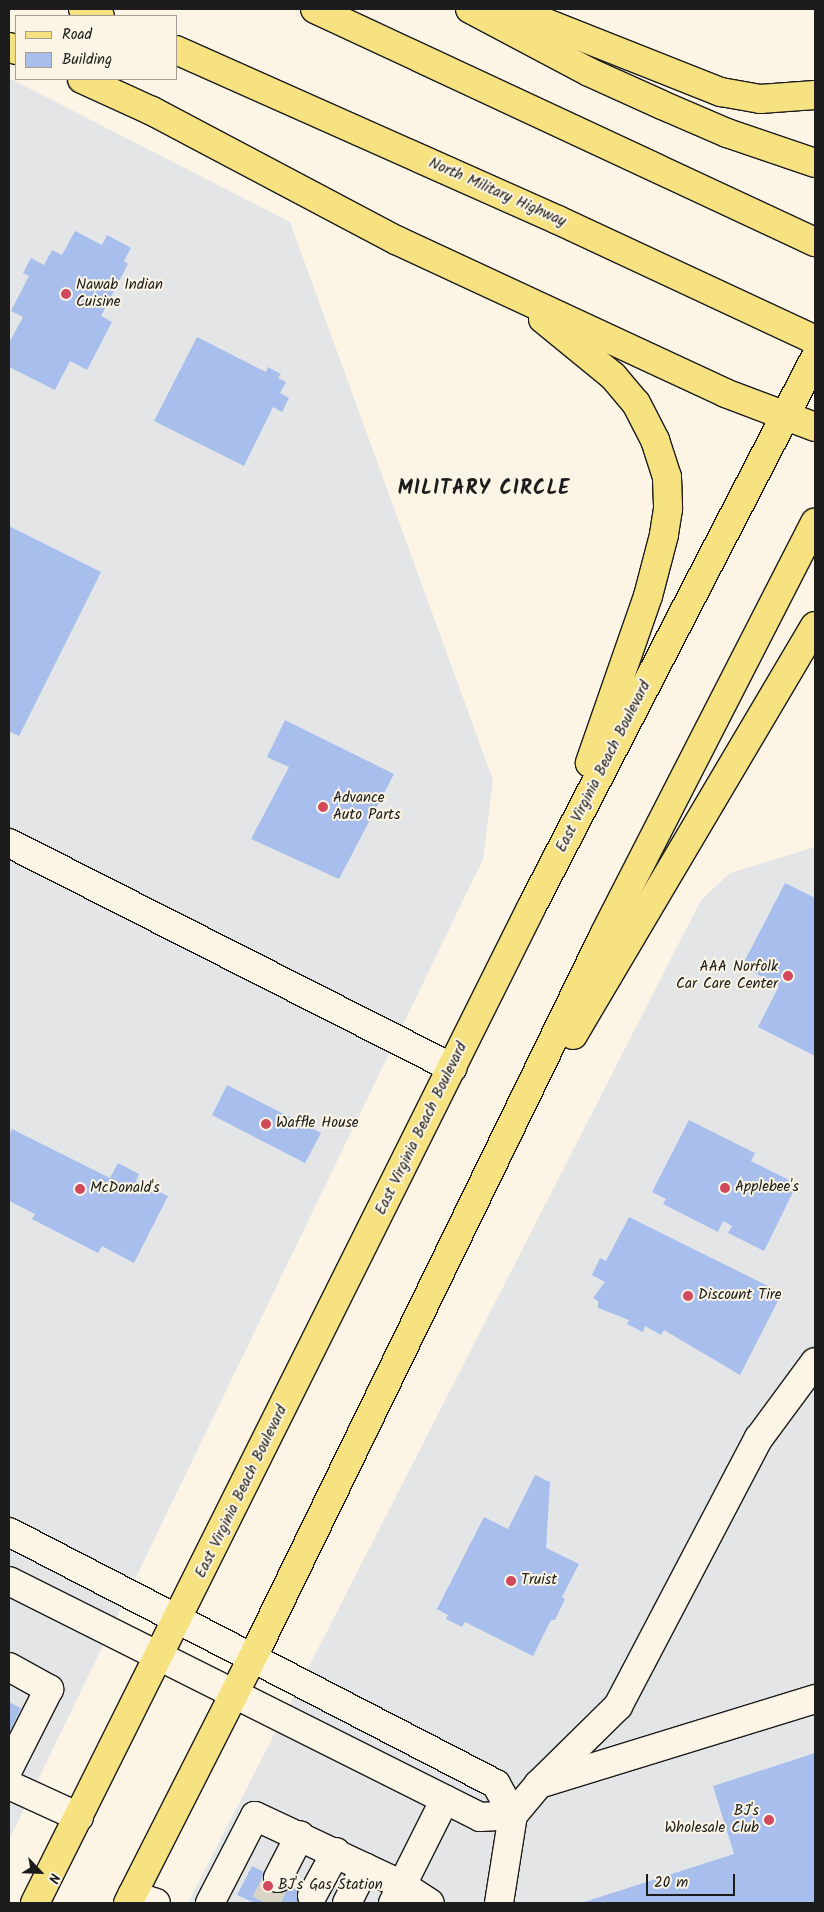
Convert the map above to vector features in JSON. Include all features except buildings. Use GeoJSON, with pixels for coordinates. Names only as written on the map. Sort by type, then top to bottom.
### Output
{"type":"FeatureCollection","features":[{"type":"Feature","properties":{"kind":"main road"},"geometry":{"type":"LineString","coordinates":[[83,9],[98,15]]}},
{"type":"Feature","properties":{"kind":"main road"},"geometry":{"type":"LineString","coordinates":[[316,9],[815,242]]}},
{"type":"Feature","properties":{"kind":"main road"},"geometry":{"type":"LineString","coordinates":[[470,9],[589,72],[662,105],[727,133],[815,163]]}},
{"type":"Feature","properties":{"kind":"main road"},"geometry":{"type":"LineString","coordinates":[[511,9],[721,92],[760,99],[815,95]]}},
{"type":"Feature","properties":{"kind":"main road","name":"North Military Highway"},"geometry":{"type":"LineString","coordinates":[[178,51],[558,220],[815,340]]}},
{"type":"Feature","properties":{"kind":"main road"},"geometry":{"type":"LineString","coordinates":[[84,80],[152,111],[390,237],[725,393],[815,427]]}},
{"type":"Feature","properties":{"kind":"main road"},"geometry":{"type":"LineString","coordinates":[[510,293],[613,376],[636,403],[655,440],[667,477],[668,510],[664,535],[648,596],[557,858]]}},
{"type":"Feature","properties":{"kind":"main road","name":"East Virginia Beach Boulevard"},"geometry":{"type":"LineString","coordinates":[[35,1903],[179,1619],[557,858],[815,358]]}},
{"type":"Feature","properties":{"kind":"main road"},"geometry":{"type":"LineString","coordinates":[[139,1900],[234,1694],[605,933],[815,523]]}},
{"type":"Feature","properties":{"kind":"main road"},"geometry":{"type":"LineString","coordinates":[[528,1094],[578,1029],[815,626]]}},
{"type":"Feature","properties":{"kind":"street"},"geometry":{"type":"LineString","coordinates":[[9,843],[452,1068]]}},
{"type":"Feature","properties":{"kind":"street"},"geometry":{"type":"LineString","coordinates":[[499,1903],[513,1815],[539,1784],[618,1706],[759,1438],[815,1362]]}},
{"type":"Feature","properties":{"kind":"street"},"geometry":{"type":"LineString","coordinates":[[9,1532],[496,1784],[513,1815]]}},
{"type":"Feature","properties":{"kind":"street"},"geometry":{"type":"LineString","coordinates":[[9,1581],[480,1817],[513,1815]]}},
{"type":"Feature","properties":{"kind":"street"},"geometry":{"type":"LineString","coordinates":[[9,1669],[49,1689],[9,1768]]}},
{"type":"Feature","properties":{"kind":"street"},"geometry":{"type":"LineString","coordinates":[[539,1784],[815,1699]]}},
{"type":"Feature","properties":{"kind":"street"},"geometry":{"type":"LineString","coordinates":[[9,1785],[78,1817]]}},
{"type":"Feature","properties":{"kind":"street"},"geometry":{"type":"LineString","coordinates":[[397,1894],[445,1799]]}},
{"type":"Feature","properties":{"kind":"street"},"geometry":{"type":"LineString","coordinates":[[210,1903],[256,1816],[366,1867],[397,1894],[430,1903]]}},
{"type":"Feature","properties":{"kind":"street"},"geometry":{"type":"LineString","coordinates":[[278,1878],[300,1835]]}},
{"type":"Feature","properties":{"kind":"street"},"geometry":{"type":"LineString","coordinates":[[312,1896],[336,1852]]}},
{"type":"Feature","properties":{"kind":"street"},"geometry":{"type":"LineString","coordinates":[[347,1903],[366,1867]]}},
{"type":"Feature","properties":{"kind":"shaded area","name":"MILITARY CIRCLE"},"geometry":{"type":"Polygon","coordinates":[[[9,78],[290,222],[493,780],[483,859],[9,1840],[9,78]]]}},
{"type":"Feature","properties":{"kind":"shaded area"},"geometry":{"type":"Polygon","coordinates":[[[815,847],[815,1903],[188,1903],[701,900],[730,873],[815,847]]]}},
{"type":"Feature","properties":{"kind":"tunnel"},"geometry":{"type":"LineString","coordinates":[[265,1903],[278,1878]]}},
{"type":"Feature","properties":{"kind":"place","name":"Nawab Indian Cuisine"},"geometry":{"type":"Point","coordinates":[66,294]}},
{"type":"Feature","properties":{"kind":"place","name":"Advance Auto Parts"},"geometry":{"type":"Point","coordinates":[323,807]}},
{"type":"Feature","properties":{"kind":"place","name":"AAA Norfolk Car Care Center"},"geometry":{"type":"Point","coordinates":[788,976]}},
{"type":"Feature","properties":{"kind":"place","name":"Waffle House"},"geometry":{"type":"Point","coordinates":[266,1124]}},
{"type":"Feature","properties":{"kind":"place","name":"Applebee's"},"geometry":{"type":"Point","coordinates":[725,1188]}},
{"type":"Feature","properties":{"kind":"place","name":"McDonald's"},"geometry":{"type":"Point","coordinates":[80,1189]}},
{"type":"Feature","properties":{"kind":"place","name":"Discount Tire"},"geometry":{"type":"Point","coordinates":[688,1296]}},
{"type":"Feature","properties":{"kind":"place","name":"Truist"},"geometry":{"type":"Point","coordinates":[511,1581]}},
{"type":"Feature","properties":{"kind":"place","name":"BJ's Wholesale Club"},"geometry":{"type":"Point","coordinates":[769,1820]}},
{"type":"Feature","properties":{"kind":"place","name":"BJ's Gas Station"},"geometry":{"type":"Point","coordinates":[268,1886]}},
{"type":"Feature","properties":{"kind":"district","name":"MILITARY CIRCLE"},"geometry":{"type":"Point","coordinates":[484,489]}}]}
